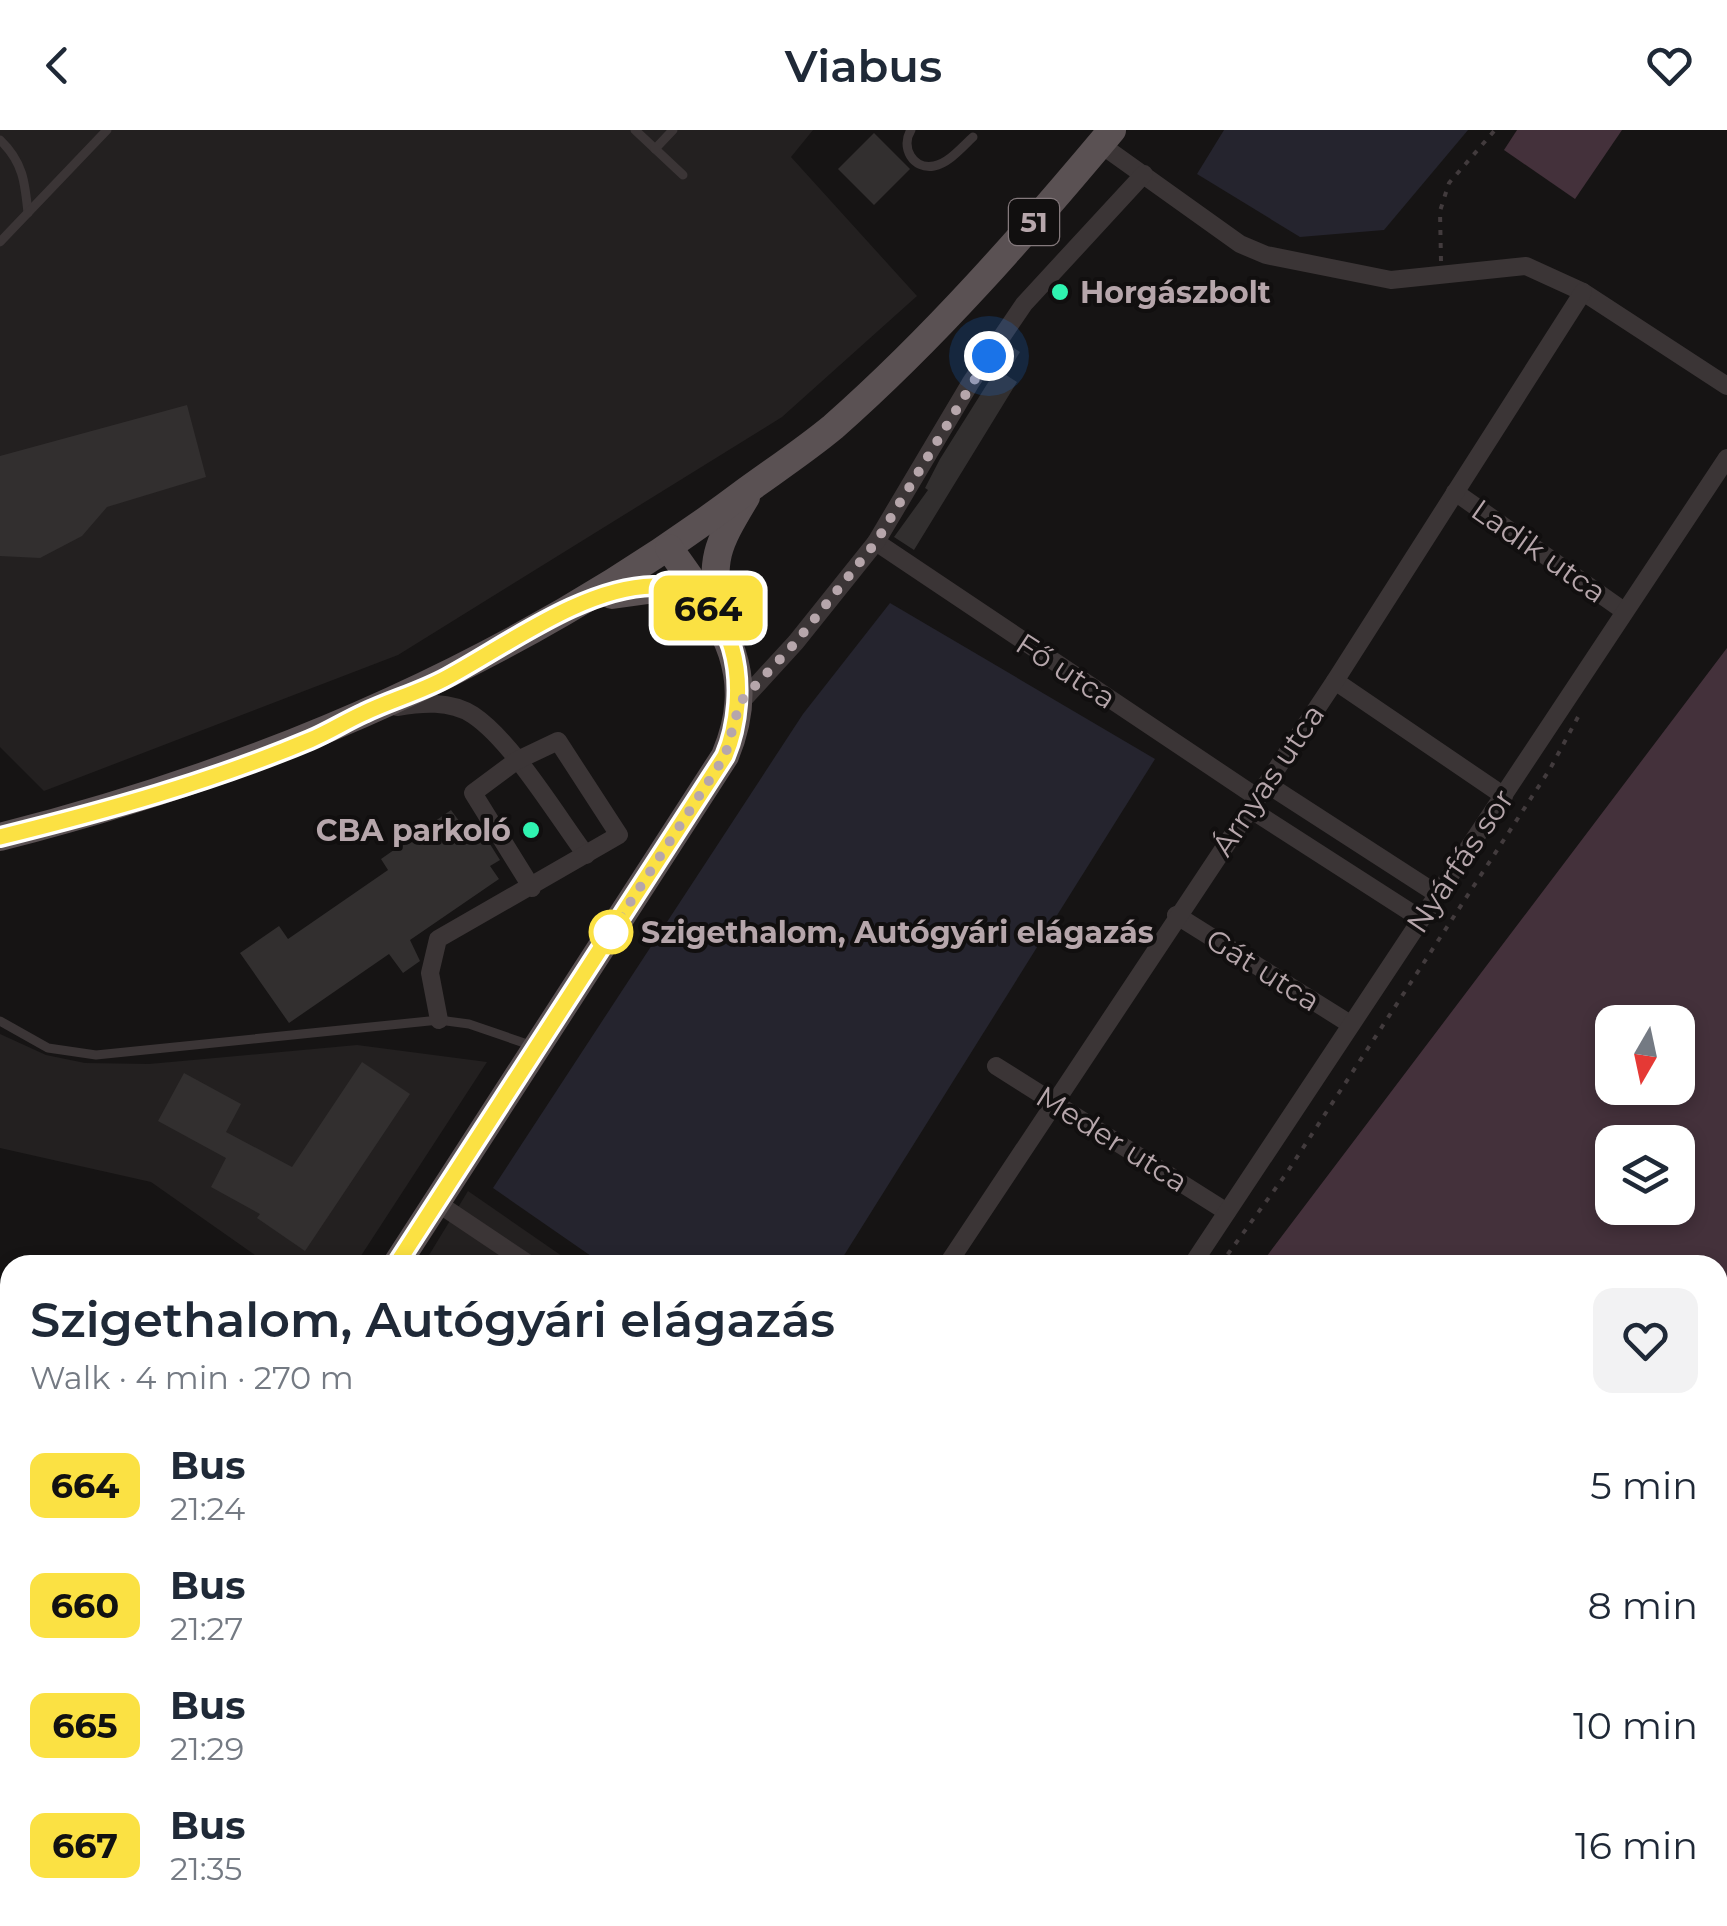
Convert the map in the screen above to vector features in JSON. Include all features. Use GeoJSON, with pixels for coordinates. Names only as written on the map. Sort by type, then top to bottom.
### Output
{"type":"FeatureCollection","features":[{"type":"Feature","properties":{"kind":"main road","name":"51"},"geometry":{"type":"LineString","coordinates":[[0,837],[199,781],[312,739],[365,712],[444,680],[669,548],[831,428],[1016,243],[1101,137]]}},
{"type":"Feature","properties":{"kind":"main road"},"geometry":{"type":"LineString","coordinates":[[717,617],[714,559],[720,538],[753,486]]}},
{"type":"Feature","properties":{"kind":"main road"},"geometry":{"type":"LineString","coordinates":[[402,1255],[725,756],[740,702],[736,662],[717,617],[669,548]]}},
{"type":"Feature","properties":{"kind":"main road"},"geometry":{"type":"LineString","coordinates":[[576,605],[635,588],[670,587],[690,594],[717,617]]}},
{"type":"Feature","properties":{"kind":"street"},"geometry":{"type":"LineString","coordinates":[[1101,137],[1144,174],[1240,244],[1266,255],[1391,280],[1526,266],[1583,292],[1727,386]]}},
{"type":"Feature","properties":{"kind":"street"},"geometry":{"type":"LineString","coordinates":[[740,702],[796,642],[876,542],[971,382],[1024,304],[1144,174]]}},
{"type":"Feature","properties":{"kind":"street","name":"Árnyas utca"},"geometry":{"type":"LineString","coordinates":[[954,1255],[1335,681],[1583,292]]}},
{"type":"Feature","properties":{"kind":"street","name":"Nyárfás sor"},"geometry":{"type":"LineString","coordinates":[[1199,1255],[1727,458]]}},
{"type":"Feature","properties":{"kind":"street","name":"Ladik utca"},"geometry":{"type":"LineString","coordinates":[[1455,492],[1624,611]]}},
{"type":"Feature","properties":{"kind":"street","name":"Fő utca"},"geometry":{"type":"LineString","coordinates":[[876,542],[1258,797],[1420,919]]}},
{"type":"Feature","properties":{"kind":"street"},"geometry":{"type":"LineString","coordinates":[[1335,681],[1504,796]]}},
{"type":"Feature","properties":{"kind":"street"},"geometry":{"type":"LineString","coordinates":[[365,712],[425,703],[472,714],[516,761],[586,856]]}},
{"type":"Feature","properties":{"kind":"street"},"geometry":{"type":"LineString","coordinates":[[439,1020],[430,973],[438,939],[532,888],[619,836],[558,741],[516,761],[473,792],[532,888]]}},
{"type":"Feature","properties":{"kind":"street","name":"Fő utca"},"geometry":{"type":"LineString","coordinates":[[1258,797],[1437,894]]}},
{"type":"Feature","properties":{"kind":"street","name":"Gát utca"},"geometry":{"type":"LineString","coordinates":[[1176,915],[1350,1024]]}},
{"type":"Feature","properties":{"kind":"street","name":"Meder utca"},"geometry":{"type":"LineString","coordinates":[[996,1066],[1227,1212]]}},
{"type":"Feature","properties":{"kind":"street"},"geometry":{"type":"LineString","coordinates":[[436,1202],[515,1255]]}},
{"type":"Feature","properties":{"kind":"lane"},"geometry":{"type":"LineString","coordinates":[[0,242],[107,130]]}},
{"type":"Feature","properties":{"kind":"lane"},"geometry":{"type":"LineString","coordinates":[[634,130],[683,175]]}},
{"type":"Feature","properties":{"kind":"lane"},"geometry":{"type":"LineString","coordinates":[[655,149],[673,130]]}},
{"type":"Feature","properties":{"kind":"lane"},"geometry":{"type":"LineString","coordinates":[[910,130],[905,138],[906,152],[916,163],[931,167],[944,162],[972,137]]}},
{"type":"Feature","properties":{"kind":"lane"},"geometry":{"type":"LineString","coordinates":[[0,140],[16,156],[24,173],[28,212]]}},
{"type":"Feature","properties":{"kind":"lane"},"geometry":{"type":"LineString","coordinates":[[0,1021],[48,1048],[96,1055],[439,1020],[469,1024],[536,1047]]}},
{"type":"Feature","properties":{"kind":"path"},"geometry":{"type":"LineString","coordinates":[[1442,276],[1440,210],[1449,183],[1495,130]]}},
{"type":"Feature","properties":{"kind":"path"},"geometry":{"type":"LineString","coordinates":[[1227,1255],[1286,1174],[1550,769],[1585,705]]}},
{"type":"Feature","properties":{"kind":"shaded area"},"geometry":{"type":"Polygon","coordinates":[[[0,130],[813,130],[791,157],[917,296],[782,417],[398,655],[44,791],[0,747],[0,130]]]}},
{"type":"Feature","properties":{"kind":"shaded area"},"geometry":{"type":"Polygon","coordinates":[[[1224,130],[1468,130],[1384,230],[1300,237],[1197,174],[1224,130]]]}},
{"type":"Feature","properties":{"kind":"shaded area"},"geometry":{"type":"Polygon","coordinates":[[[1517,130],[1622,130],[1575,199],[1504,150],[1517,130]]]}},
{"type":"Feature","properties":{"kind":"shaded area"},"geometry":{"type":"Polygon","coordinates":[[[890,603],[1155,759],[844,1255],[590,1255],[493,1188],[803,714],[890,603]]]}},
{"type":"Feature","properties":{"kind":"shaded area"},"geometry":{"type":"Polygon","coordinates":[[[1727,648],[1727,1255],[1268,1255],[1727,648]]]}},
{"type":"Feature","properties":{"kind":"shaded area"},"geometry":{"type":"Polygon","coordinates":[[[0,1034],[46,1055],[85,1063],[149,1064],[357,1045],[487,1062],[362,1255],[255,1255],[151,1182],[0,1148],[0,1034]]]}},
{"type":"Feature","properties":{"kind":"shaded area"},"geometry":{"type":"Polygon","coordinates":[[[468,1191],[561,1255],[429,1255],[468,1191]]]}},
{"type":"Feature","properties":{"kind":"building"},"geometry":{"type":"Polygon","coordinates":[[[874,133],[910,169],[874,205],[838,169],[874,133]]]}},
{"type":"Feature","properties":{"kind":"building"},"geometry":{"type":"Polygon","coordinates":[[[1011,346],[1020,352],[1006,375],[1017,382],[914,550],[894,537],[928,490],[925,488],[940,459],[1011,346]]]}},
{"type":"Feature","properties":{"kind":"building"},"geometry":{"type":"Polygon","coordinates":[[[187,405],[206,477],[107,507],[82,536],[40,558],[0,556],[0,456],[187,405]]]}},
{"type":"Feature","properties":{"kind":"building"},"geometry":{"type":"Polygon","coordinates":[[[451,810],[465,829],[476,822],[500,860],[490,866],[499,879],[410,940],[420,961],[403,973],[389,954],[289,1023],[240,953],[279,926],[288,939],[388,870],[381,859],[451,810]]]}},
{"type":"Feature","properties":{"kind":"building"},"geometry":{"type":"Polygon","coordinates":[[[362,1062],[410,1094],[305,1251],[257,1218],[260,1214],[211,1187],[226,1158],[158,1121],[184,1073],[241,1104],[226,1132],[292,1167],[362,1062]]]}},
{"type":"Feature","properties":{"kind":"bus line","name":"664"},"geometry":{"type":"LineString","coordinates":[[0,837],[199,781],[312,739],[365,712],[444,680],[576,605],[635,588],[670,587],[690,594],[717,617],[730,642],[740,681],[736,730],[725,756],[402,1255]]}},
{"type":"Feature","properties":{"kind":"place","name":"Horgászbolt"},"geometry":{"type":"Point","coordinates":[1060,292]}},
{"type":"Feature","properties":{"kind":"place","name":"CBA parkoló"},"geometry":{"type":"Point","coordinates":[531,830]}},
{"type":"Feature","properties":{"kind":"place","name":"Szigethalom, Autógyári elágazás"},"geometry":{"type":"Point","coordinates":[611,932]}},
{"type":"Feature","properties":{"kind":"route"},"geometry":{"type":"LineString","coordinates":[[611,932],[725,756],[736,730],[740,702],[796,642],[876,542],[989,356]]}}]}
